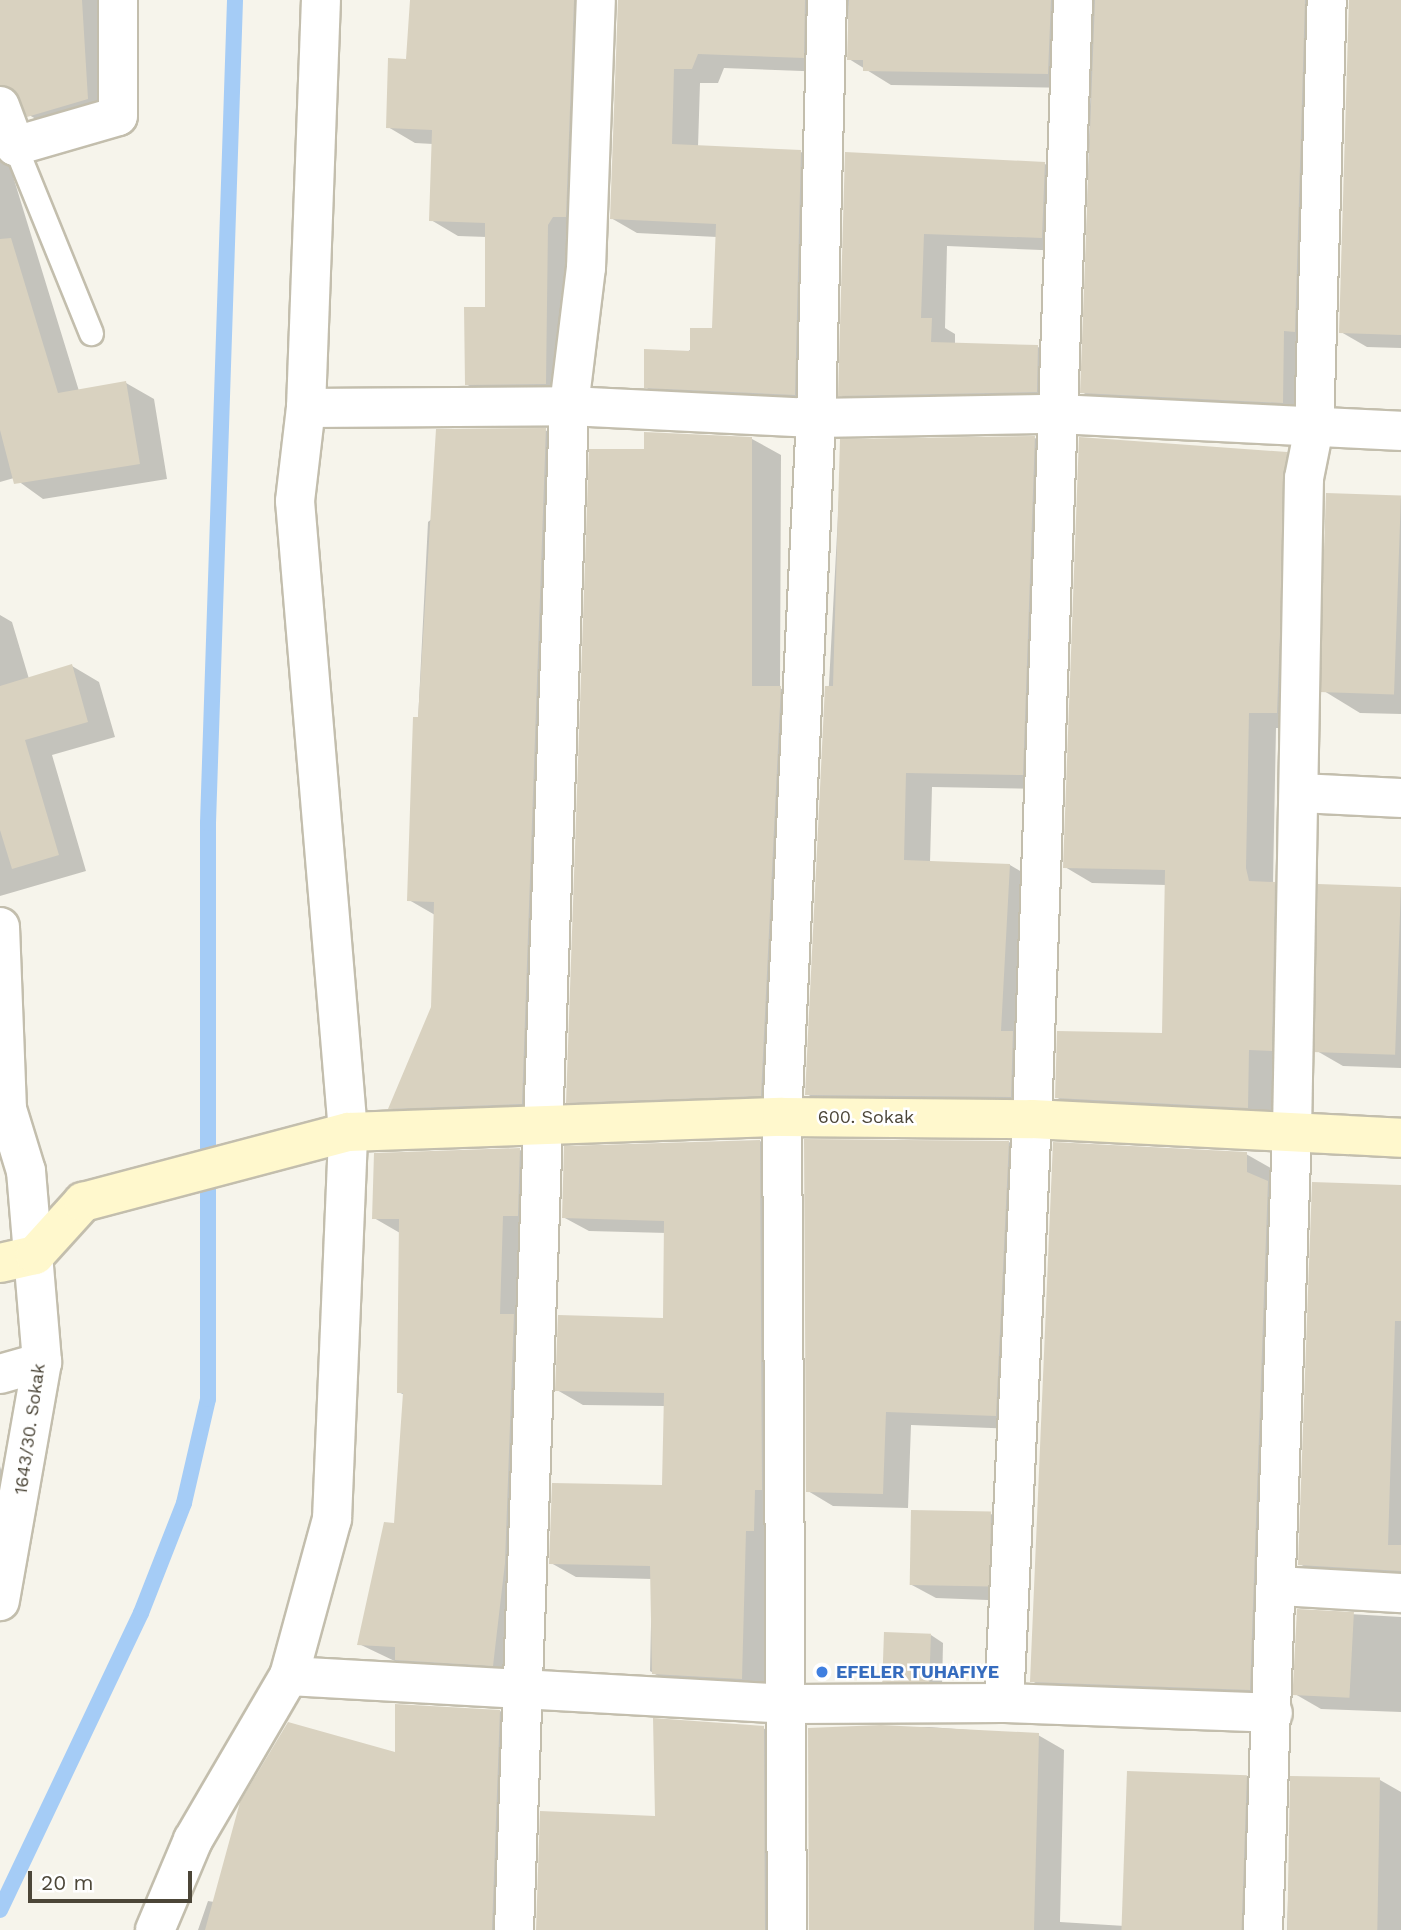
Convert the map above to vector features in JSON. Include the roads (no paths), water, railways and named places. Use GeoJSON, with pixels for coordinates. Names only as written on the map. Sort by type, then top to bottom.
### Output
{"type":"FeatureCollection","features":[{"type":"Feature","properties":{"kind":"main road","name":"600. Sokak"},"geometry":{"type":"LineString","coordinates":[[18,1259],[82,1202],[339,1135],[782,1117],[1032,1119],[1401,1138]]}},
{"type":"Feature","properties":{"kind":"street"},"geometry":{"type":"LineString","coordinates":[[0,106],[15,146],[118,116],[118,0]]}},
{"type":"Feature","properties":{"kind":"street"},"geometry":{"type":"LineString","coordinates":[[155,1930],[193,1839],[289,1676],[332,1519],[339,1135],[295,501],[306,408],[321,0]]}},
{"type":"Feature","properties":{"kind":"street"},"geometry":{"type":"LineString","coordinates":[[514,1930],[525,1692],[539,1125],[569,406],[586,268],[596,0]]}},
{"type":"Feature","properties":{"kind":"street"},"geometry":{"type":"LineString","coordinates":[[787,1930],[790,1704],[782,1117],[816,418],[827,0]]}},
{"type":"Feature","properties":{"kind":"street"},"geometry":{"type":"LineString","coordinates":[[1004,1703],[1032,1119],[1073,0]]}},
{"type":"Feature","properties":{"kind":"street"},"geometry":{"type":"LineString","coordinates":[[1263,1930],[1278,1586],[1292,1132],[1304,478],[1314,428],[1327,0]]}},
{"type":"Feature","properties":{"kind":"street"},"geometry":{"type":"LineString","coordinates":[[306,408],[569,406],[816,418],[1056,414],[1401,431]]}},
{"type":"Feature","properties":{"kind":"street"},"geometry":{"type":"LineString","coordinates":[[1299,793],[1401,798]]}},
{"type":"Feature","properties":{"kind":"street","name":"1643/30. Sokak"},"geometry":{"type":"LineString","coordinates":[[0,930],[7,1108],[26,1171],[18,1259],[42,1363],[0,1601]]}},
{"type":"Feature","properties":{"kind":"street"},"geometry":{"type":"LineString","coordinates":[[0,1374],[42,1363]]}},
{"type":"Feature","properties":{"kind":"street"},"geometry":{"type":"LineString","coordinates":[[1278,1586],[1401,1593]]}},
{"type":"Feature","properties":{"kind":"street"},"geometry":{"type":"LineString","coordinates":[[289,1676],[525,1692],[790,1704],[1004,1703],[1273,1713]]}},
{"type":"Feature","properties":{"kind":"lane"},"geometry":{"type":"LineString","coordinates":[[15,146],[91,333]]}},
{"type":"Feature","properties":{"kind":"waterway"},"geometry":{"type":"LineString","coordinates":[[0,1910],[141,1613],[184,1503],[208,1399],[208,823],[235,0]]}},
{"type":"Feature","properties":{"kind":"place","name":"EFELER TUHAFIYE"},"geometry":{"type":"Point","coordinates":[822,1672]}}]}
